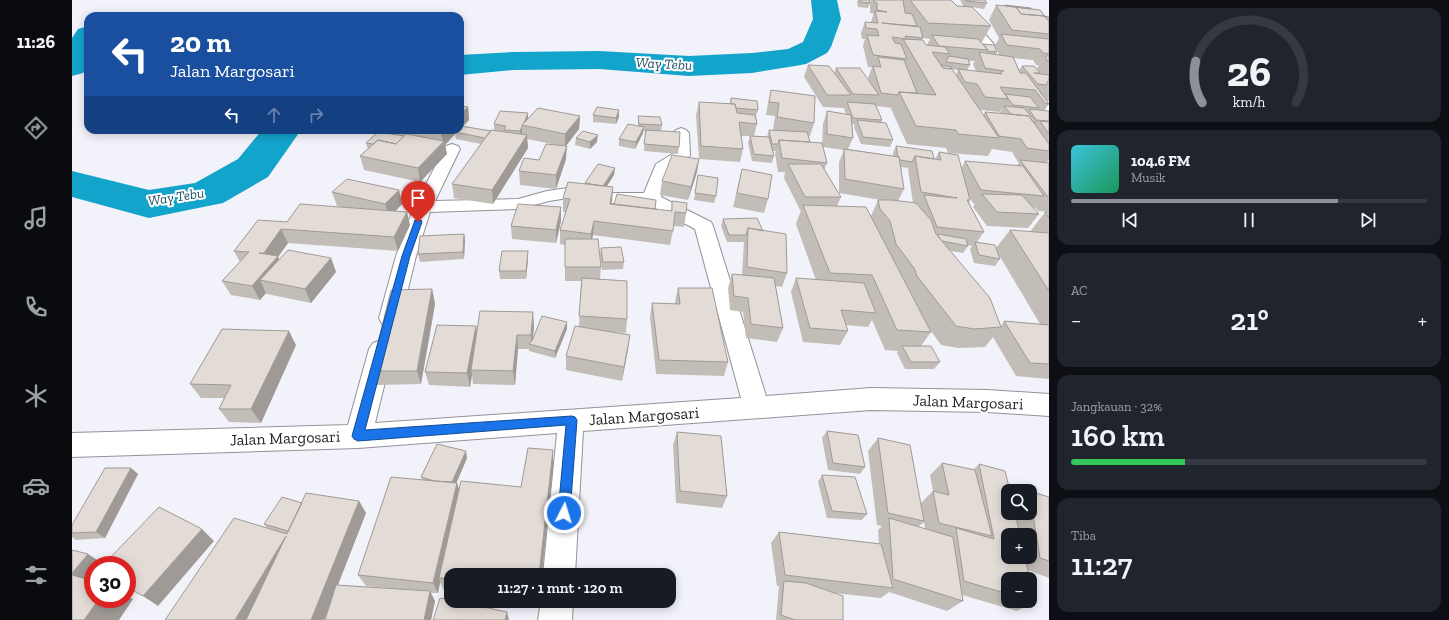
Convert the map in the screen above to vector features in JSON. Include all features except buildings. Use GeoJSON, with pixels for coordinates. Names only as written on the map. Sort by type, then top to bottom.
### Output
{"type":"FeatureCollection","features":[{"type":"Feature","properties":{"kind":"street"},"geometry":{"type":"LineString","coordinates":[[961,14],[1002,61],[1049,109]]}},
{"type":"Feature","properties":{"kind":"street"},"geometry":{"type":"LineString","coordinates":[[651,200],[662,168],[682,155],[681,133]]}},
{"type":"Feature","properties":{"kind":"street"},"geometry":{"type":"LineString","coordinates":[[358,436],[406,256],[423,207],[452,148]]}},
{"type":"Feature","properties":{"kind":"street"},"geometry":{"type":"LineString","coordinates":[[423,207],[519,204],[547,196],[568,193],[610,198],[651,200],[704,226],[757,408]]}},
{"type":"Feature","properties":{"kind":"street","name":"Jalan Margosari"},"geometry":{"type":"LineString","coordinates":[[72,445],[358,436],[871,399],[987,401],[1049,405]]}},
{"type":"Feature","properties":{"kind":"street"},"geometry":{"type":"LineString","coordinates":[[560,568],[572,420]]}},
{"type":"Feature","properties":{"kind":"street"},"geometry":{"type":"LineString","coordinates":[[555,620],[556,608]]}},
{"type":"Feature","properties":{"kind":"waterway","name":"Way Tebu"},"geometry":{"type":"LineString","coordinates":[[464,65],[514,61],[599,60],[689,66],[752,63],[795,57],[816,47],[827,19],[824,0]]}},
{"type":"Feature","properties":{"kind":"waterway","name":"Way Tebu"},"geometry":{"type":"LineString","coordinates":[[72,66],[84,43]]}},
{"type":"Feature","properties":{"kind":"waterway","name":"Way Tebu"},"geometry":{"type":"LineString","coordinates":[[72,184],[149,204],[207,194],[253,168],[279,134]]}},
{"type":"Feature","properties":{"kind":"route"},"geometry":{"type":"LineString","coordinates":[[418,222],[406,256],[358,436],[572,420],[564,513]]}}]}
